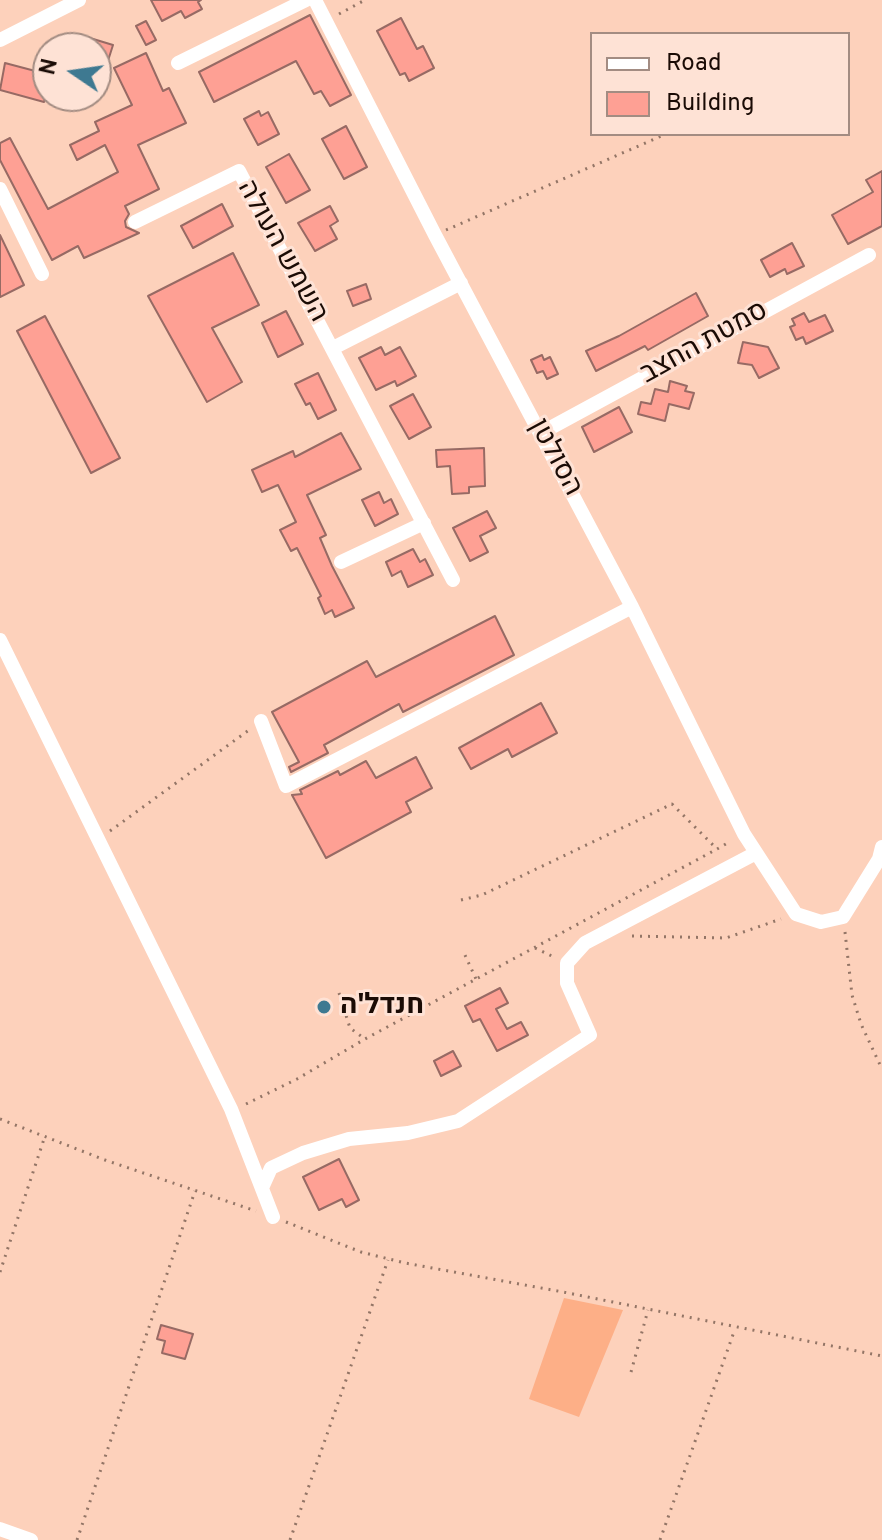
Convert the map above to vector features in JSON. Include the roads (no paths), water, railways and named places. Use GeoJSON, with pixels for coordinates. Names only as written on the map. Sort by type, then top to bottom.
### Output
{"type":"FeatureCollection","features":[{"type":"Feature","properties":{"kind":"street"},"geometry":{"type":"LineString","coordinates":[[0,40],[79,0]]}},
{"type":"Feature","properties":{"kind":"street"},"geometry":{"type":"LineString","coordinates":[[178,63],[306,0]]}},
{"type":"Feature","properties":{"kind":"street","name":"הסולטן"},"geometry":{"type":"LineString","coordinates":[[315,0],[435,235],[632,607],[744,834],[796,914],[821,922],[843,917],[879,859],[882,847]]}},
{"type":"Feature","properties":{"kind":"street","name":"השמש העולה"},"geometry":{"type":"LineString","coordinates":[[135,222],[239,171],[453,580]]}},
{"type":"Feature","properties":{"kind":"street"},"geometry":{"type":"LineString","coordinates":[[0,189],[42,274]]}},
{"type":"Feature","properties":{"kind":"street","name":"סמטת החצב"},"geometry":{"type":"LineString","coordinates":[[541,433],[869,255]]}},
{"type":"Feature","properties":{"kind":"street","name":"השמש העולה"},"geometry":{"type":"LineString","coordinates":[[333,348],[461,283]]}},
{"type":"Feature","properties":{"kind":"street"},"geometry":{"type":"LineString","coordinates":[[341,562],[424,523]]}},
{"type":"Feature","properties":{"kind":"street"},"geometry":{"type":"LineString","coordinates":[[261,721],[286,786],[632,607]]}},
{"type":"Feature","properties":{"kind":"street"},"geometry":{"type":"LineString","coordinates":[[0,640],[231,1109],[273,1217]]}},
{"type":"Feature","properties":{"kind":"street"},"geometry":{"type":"LineString","coordinates":[[262,1188],[271,1168],[303,1153],[349,1139],[408,1133],[458,1121],[590,1035],[567,983],[567,963],[585,943],[756,853]]}},
{"type":"Feature","properties":{"kind":"street"},"geometry":{"type":"LineString","coordinates":[[0,1529],[31,1540]]}},
{"type":"Feature","properties":{"kind":"place","name":"חנדל'ה"},"geometry":{"type":"Point","coordinates":[324,1007]}}]}
